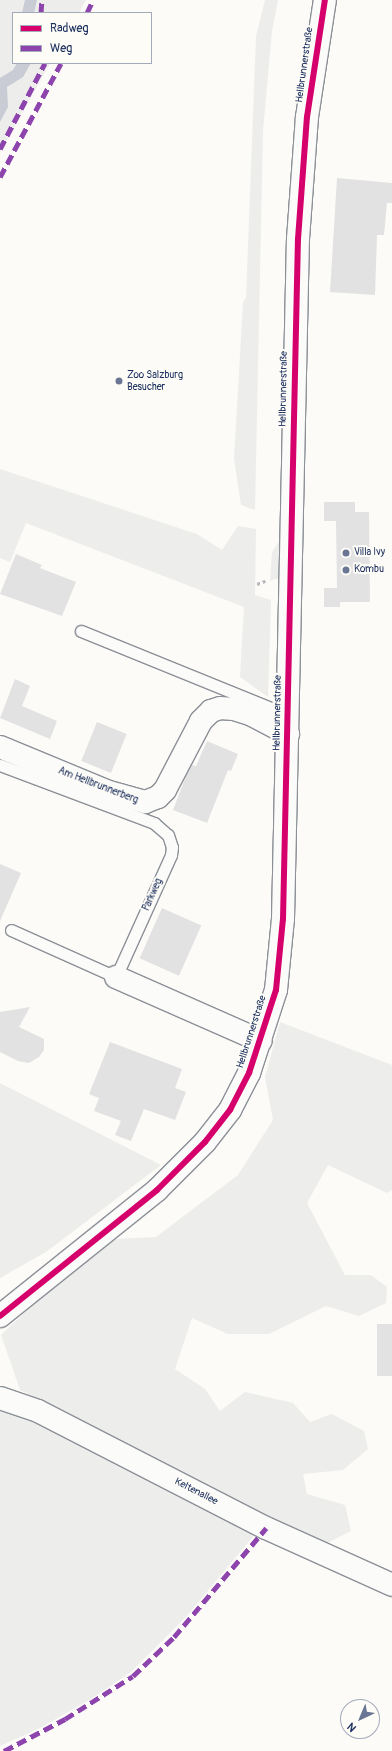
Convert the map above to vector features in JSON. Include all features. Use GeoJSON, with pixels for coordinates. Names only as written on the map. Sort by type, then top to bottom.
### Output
{"type":"FeatureCollection","features":[{"type":"Feature","properties":{"kind":"street","name":"Hellbrunnerstraße"},"geometry":{"type":"LineString","coordinates":[[0,1316],[157,1190],[195,1154],[230,1110],[249,1073],[261,1041],[276,990],[280,961],[288,725],[298,239],[307,117],[325,0]]}},
{"type":"Feature","properties":{"kind":"street","name":"Am Hellbrunnerberg"},"geometry":{"type":"LineString","coordinates":[[0,747],[106,791],[145,802],[158,797],[165,790],[201,722],[211,712],[220,708],[234,709],[288,725]]}},
{"type":"Feature","properties":{"kind":"street"},"geometry":{"type":"LineString","coordinates":[[116,977],[261,1041]]}},
{"type":"Feature","properties":{"kind":"street","name":"Keltenallee"},"geometry":{"type":"LineString","coordinates":[[0,1398],[38,1411],[266,1528],[392,1585]]}},
{"type":"Feature","properties":{"kind":"lane"},"geometry":{"type":"LineString","coordinates":[[81,631],[288,725]]}},
{"type":"Feature","properties":{"kind":"lane","name":"Parkweg"},"geometry":{"type":"LineString","coordinates":[[0,765],[154,823],[164,831],[171,841],[171,855],[116,977]]}},
{"type":"Feature","properties":{"kind":"lane"},"geometry":{"type":"LineString","coordinates":[[11,930],[116,977]]}},
{"type":"Feature","properties":{"kind":"path"},"geometry":{"type":"LineString","coordinates":[[257,584],[265,581]]}},
{"type":"Feature","properties":{"kind":"shaded area"},"geometry":{"type":"Polygon","coordinates":[[[0,0],[86,0],[80,12],[12,12],[12,64],[49,64],[0,152],[0,0]]]}},
{"type":"Feature","properties":{"kind":"shaded area"},"geometry":{"type":"Polygon","coordinates":[[[25,0],[37,0],[34,12],[22,12],[25,0]]]}},
{"type":"Feature","properties":{"kind":"shaded area"},"geometry":{"type":"Polygon","coordinates":[[[265,0],[278,0],[272,31],[263,131],[255,510],[241,505],[234,459],[243,302],[246,298],[256,36],[265,0]]]}},
{"type":"Feature","properties":{"kind":"shaded area"},"geometry":{"type":"Polygon","coordinates":[[[16,64],[30,64],[23,77],[7,87],[8,107],[0,122],[0,78],[13,70],[16,64]]]}},
{"type":"Feature","properties":{"kind":"shaded area"},"geometry":{"type":"Polygon","coordinates":[[[0,469],[197,534],[222,550],[238,526],[256,529],[255,595],[271,600],[268,697],[240,677],[244,607],[26,523],[10,562],[0,558],[0,469]]]}},
{"type":"Feature","properties":{"kind":"shaded area"},"geometry":{"type":"Polygon","coordinates":[[[280,540],[278,578],[270,581],[272,552],[280,540]]]}},
{"type":"Feature","properties":{"kind":"shaded area"},"geometry":{"type":"Polygon","coordinates":[[[280,1022],[392,1065],[392,1190],[387,1193],[328,1165],[307,1203],[345,1275],[371,1275],[387,1287],[386,1303],[359,1316],[326,1306],[269,1334],[228,1334],[192,1318],[175,1369],[205,1389],[220,1411],[245,1392],[293,1403],[310,1422],[332,1414],[364,1431],[368,1449],[343,1470],[303,1474],[307,1494],[345,1505],[351,1531],[323,1545],[20,1390],[1,1335],[39,1299],[113,1239],[156,1237],[238,1175],[273,1120],[265,1077],[280,1022]]]}},
{"type":"Feature","properties":{"kind":"shaded area"},"geometry":{"type":"Polygon","coordinates":[[[0,1083],[161,1165],[46,1252],[0,1278],[0,1083]]]}},
{"type":"Feature","properties":{"kind":"shaded area"},"geometry":{"type":"Polygon","coordinates":[[[0,1403],[256,1533],[186,1617],[131,1672],[91,1699],[40,1728],[0,1746],[0,1403]]]}},
{"type":"Feature","properties":{"kind":"building"},"geometry":{"type":"Polygon","coordinates":[[[337,178],[392,183],[392,203],[387,203],[384,235],[377,235],[375,295],[330,292],[337,178]]]}},
{"type":"Feature","properties":{"kind":"building"},"geometry":{"type":"Polygon","coordinates":[[[324,502],[355,502],[355,512],[369,512],[370,602],[340,602],[340,607],[324,607],[324,588],[337,588],[336,521],[324,521],[324,502]]]}},
{"type":"Feature","properties":{"kind":"building"},"geometry":{"type":"Polygon","coordinates":[[[16,554],[42,565],[40,568],[76,582],[62,616],[0,594],[16,554]]]}},
{"type":"Feature","properties":{"kind":"building"},"geometry":{"type":"Polygon","coordinates":[[[15,679],[30,686],[22,706],[57,721],[50,739],[0,718],[15,679]]]}},
{"type":"Feature","properties":{"kind":"building"},"geometry":{"type":"Polygon","coordinates":[[[97,722],[127,734],[111,773],[81,761],[97,722]]]}},
{"type":"Feature","properties":{"kind":"building"},"geometry":{"type":"Polygon","coordinates":[[[207,741],[238,754],[231,771],[228,770],[207,823],[173,810],[186,776],[192,765],[196,766],[207,741]]]}},
{"type":"Feature","properties":{"kind":"building"},"geometry":{"type":"Polygon","coordinates":[[[0,864],[21,873],[0,921],[0,864]]]}},
{"type":"Feature","properties":{"kind":"building"},"geometry":{"type":"Polygon","coordinates":[[[162,908],[201,925],[179,976],[140,958],[162,908]]]}},
{"type":"Feature","properties":{"kind":"building"},"geometry":{"type":"Polygon","coordinates":[[[30,1007],[19,1027],[44,1039],[44,1050],[39,1057],[29,1063],[18,1061],[0,1052],[0,1012],[30,1007]]]}},
{"type":"Feature","properties":{"kind":"building"},"geometry":{"type":"Polygon","coordinates":[[[110,1042],[182,1069],[175,1088],[186,1092],[175,1120],[144,1109],[131,1141],[115,1135],[121,1121],[94,1111],[99,1098],[89,1094],[110,1042]]]}},
{"type":"Feature","properties":{"kind":"building"},"geometry":{"type":"Polygon","coordinates":[[[377,1324],[392,1324],[392,1376],[377,1376],[377,1324]]]}},
{"type":"Feature","properties":{"kind":"marked path"},"geometry":{"type":"LineString","coordinates":[[41,12],[42,0]]}},
{"type":"Feature","properties":{"kind":"marked path"},"geometry":{"type":"LineString","coordinates":[[87,12],[93,0]]}},
{"type":"Feature","properties":{"kind":"marked path"},"geometry":{"type":"LineString","coordinates":[[0,149],[44,64]]}},
{"type":"Feature","properties":{"kind":"marked path"},"geometry":{"type":"LineString","coordinates":[[0,177],[60,64]]}},
{"type":"Feature","properties":{"kind":"marked path"},"geometry":{"type":"LineString","coordinates":[[4,1751],[65,1719],[133,1676],[174,1637],[266,1528]]}},
{"type":"Feature","properties":{"kind":"cycle path"},"geometry":{"type":"LineString","coordinates":[[0,1316],[157,1190],[205,1142],[230,1110],[249,1073],[276,990],[283,919],[298,239],[307,117],[325,0]]}},
{"type":"Feature","properties":{"kind":"place","name":"Zoo Salzburg Besucher"},"geometry":{"type":"Point","coordinates":[119,381]}},
{"type":"Feature","properties":{"kind":"place","name":"Villa Ivy"},"geometry":{"type":"Point","coordinates":[346,553]}},
{"type":"Feature","properties":{"kind":"place","name":"Kombu"},"geometry":{"type":"Point","coordinates":[346,570]}}]}
